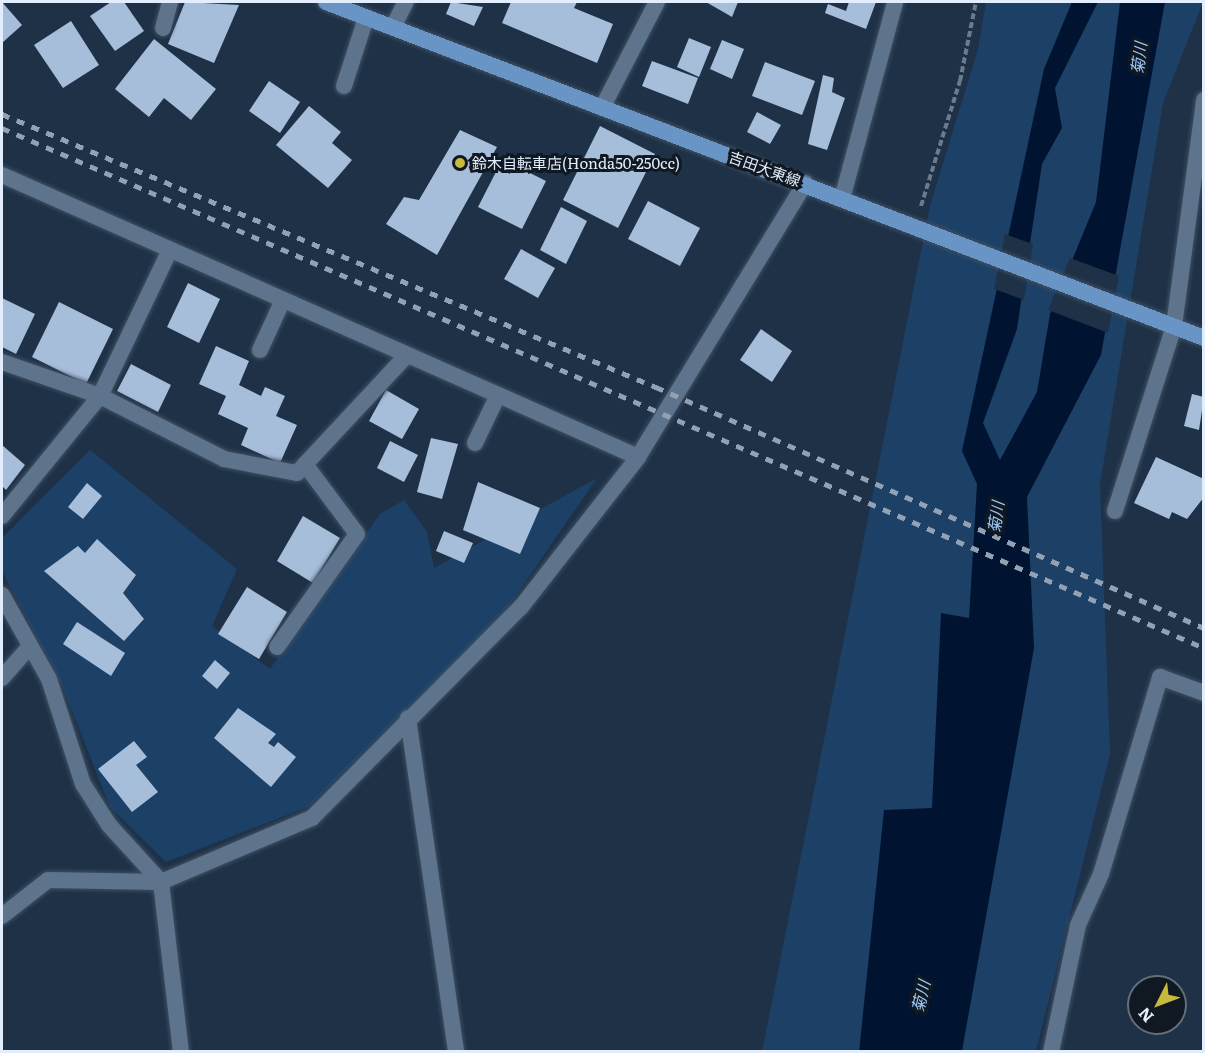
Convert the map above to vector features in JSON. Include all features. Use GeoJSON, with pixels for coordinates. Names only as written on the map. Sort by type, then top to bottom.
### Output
{"type":"FeatureCollection","features":[{"type":"Feature","properties":{"kind":"main road","name":"吉田大東線"},"geometry":{"type":"LineString","coordinates":[[326,2],[805,183],[923,231],[1203,338]]}},
{"type":"Feature","properties":{"kind":"street"},"geometry":{"type":"LineString","coordinates":[[163,28],[170,2]]}},
{"type":"Feature","properties":{"kind":"street"},"geometry":{"type":"LineString","coordinates":[[393,27],[406,2]]}},
{"type":"Feature","properties":{"kind":"street"},"geometry":{"type":"LineString","coordinates":[[602,108],[657,2]]}},
{"type":"Feature","properties":{"kind":"street"},"geometry":{"type":"LineString","coordinates":[[842,199],[895,2]]}},
{"type":"Feature","properties":{"kind":"street"},"geometry":{"type":"LineString","coordinates":[[344,86],[366,18]]}},
{"type":"Feature","properties":{"kind":"street"},"geometry":{"type":"LineString","coordinates":[[1115,511],[1167,324],[1203,100]]}},
{"type":"Feature","properties":{"kind":"street"},"geometry":{"type":"LineString","coordinates":[[3,181],[170,250],[638,458]]}},
{"type":"Feature","properties":{"kind":"street"},"geometry":{"type":"LineString","coordinates":[[2,916],[48,880],[161,882],[312,818],[408,718],[521,607],[638,458],[805,183]]}},
{"type":"Feature","properties":{"kind":"street"},"geometry":{"type":"LineString","coordinates":[[2,516],[100,396],[170,250]]}},
{"type":"Feature","properties":{"kind":"street"},"geometry":{"type":"LineString","coordinates":[[260,350],[283,300]]}},
{"type":"Feature","properties":{"kind":"street"},"geometry":{"type":"LineString","coordinates":[[2,362],[100,396],[224,459],[297,473],[407,355]]}},
{"type":"Feature","properties":{"kind":"street"},"geometry":{"type":"LineString","coordinates":[[475,443],[498,396]]}},
{"type":"Feature","properties":{"kind":"street"},"geometry":{"type":"LineString","coordinates":[[277,647],[357,534],[306,464]]}},
{"type":"Feature","properties":{"kind":"street"},"geometry":{"type":"LineString","coordinates":[[2,595],[49,679],[83,784],[109,825],[161,882],[181,1052]]}},
{"type":"Feature","properties":{"kind":"street"},"geometry":{"type":"LineString","coordinates":[[2,678],[30,646]]}},
{"type":"Feature","properties":{"kind":"street"},"geometry":{"type":"LineString","coordinates":[[1051,1052],[1078,925],[1101,874],[1160,677],[1203,693]]}},
{"type":"Feature","properties":{"kind":"street"},"geometry":{"type":"LineString","coordinates":[[408,718],[456,1052]]}},
{"type":"Feature","properties":{"kind":"path"},"geometry":{"type":"LineString","coordinates":[[920,209],[960,81],[976,2]]}},
{"type":"Feature","properties":{"kind":"shaded area"},"geometry":{"type":"Polygon","coordinates":[[[986,2],[1203,2],[1163,103],[1100,484],[1110,754],[1036,1051],[762,1052],[930,206],[978,49],[986,2]]]}},
{"type":"Feature","properties":{"kind":"shaded area"},"geometry":{"type":"Polygon","coordinates":[[[90,450],[237,569],[212,626],[270,669],[380,514],[404,500],[427,532],[434,568],[597,478],[499,620],[310,806],[166,862],[110,807],[63,688],[2,571],[2,538],[90,450]]]}},
{"type":"Feature","properties":{"kind":"water","name":"菊川"},"geometry":{"type":"Polygon","coordinates":[[[1072,2],[1098,2],[1055,88],[1062,128],[1042,164],[1017,329],[983,423],[1000,460],[1037,392],[1050,314],[1096,202],[1120,2],[1165,2],[1101,355],[1027,497],[1034,648],[962,1051],[859,1052],[884,810],[932,808],[941,613],[969,618],[977,484],[962,451],[1044,69],[1072,2]]]}},
{"type":"Feature","properties":{"kind":"pier"},"geometry":{"type":"Polygon","coordinates":[[[1005,234],[1033,244],[1024,300],[994,289],[1005,234]]]}},
{"type":"Feature","properties":{"kind":"pier"},"geometry":{"type":"Polygon","coordinates":[[[1070,258],[1119,276],[1108,333],[1048,310],[1070,258]]]}},
{"type":"Feature","properties":{"kind":"building"},"geometry":{"type":"Polygon","coordinates":[[[2,2],[22,25],[2,43],[2,2]]]}},
{"type":"Feature","properties":{"kind":"building"},"geometry":{"type":"Polygon","coordinates":[[[111,2],[124,2],[144,31],[115,51],[90,16],[111,2]]]}},
{"type":"Feature","properties":{"kind":"building"},"geometry":{"type":"Polygon","coordinates":[[[185,2],[239,5],[214,63],[168,44],[185,2]]]}},
{"type":"Feature","properties":{"kind":"building"},"geometry":{"type":"Polygon","coordinates":[[[451,2],[483,7],[474,26],[446,14],[451,2]]]}},
{"type":"Feature","properties":{"kind":"building"},"geometry":{"type":"Polygon","coordinates":[[[511,2],[577,2],[574,8],[613,24],[597,63],[502,23],[511,2]]]}},
{"type":"Feature","properties":{"kind":"building"},"geometry":{"type":"Polygon","coordinates":[[[706,2],[738,2],[732,17],[706,2]]]}},
{"type":"Feature","properties":{"kind":"building"},"geometry":{"type":"Polygon","coordinates":[[[849,2],[876,2],[866,29],[825,13],[828,4],[846,11],[849,2]]]}},
{"type":"Feature","properties":{"kind":"building"},"geometry":{"type":"Polygon","coordinates":[[[71,21],[99,65],[63,88],[34,45],[71,21]]]}},
{"type":"Feature","properties":{"kind":"building"},"geometry":{"type":"Polygon","coordinates":[[[689,38],[711,47],[699,77],[677,67],[689,38]]]}},
{"type":"Feature","properties":{"kind":"building"},"geometry":{"type":"Polygon","coordinates":[[[154,39],[216,89],[191,120],[164,98],[149,117],[115,89],[154,39]]]}},
{"type":"Feature","properties":{"kind":"building"},"geometry":{"type":"Polygon","coordinates":[[[722,40],[744,49],[732,79],[710,69],[722,40]]]}},
{"type":"Feature","properties":{"kind":"building"},"geometry":{"type":"Polygon","coordinates":[[[652,61],[698,78],[688,104],[642,86],[652,61]]]}},
{"type":"Feature","properties":{"kind":"building"},"geometry":{"type":"Polygon","coordinates":[[[765,62],[815,81],[802,115],[752,96],[765,62]]]}},
{"type":"Feature","properties":{"kind":"building"},"geometry":{"type":"Polygon","coordinates":[[[823,75],[834,78],[832,92],[845,98],[827,150],[808,144],[823,75]]]}},
{"type":"Feature","properties":{"kind":"building"},"geometry":{"type":"Polygon","coordinates":[[[269,81],[300,102],[280,133],[249,111],[269,81]]]}},
{"type":"Feature","properties":{"kind":"building"},"geometry":{"type":"Polygon","coordinates":[[[309,106],[341,132],[332,143],[352,160],[328,188],[276,145],[309,106]]]}},
{"type":"Feature","properties":{"kind":"building"},"geometry":{"type":"Polygon","coordinates":[[[757,112],[781,125],[770,144],[747,132],[757,112]]]}},
{"type":"Feature","properties":{"kind":"building"},"geometry":{"type":"Polygon","coordinates":[[[600,126],[655,154],[618,228],[563,200],[600,126]]]}},
{"type":"Feature","properties":{"kind":"building"},"geometry":{"type":"Polygon","coordinates":[[[460,130],[497,147],[437,255],[386,224],[404,197],[419,200],[460,130]]]}},
{"type":"Feature","properties":{"kind":"building"},"geometry":{"type":"Polygon","coordinates":[[[514,165],[546,181],[522,229],[478,207],[498,168],[510,174],[514,165]]]}},
{"type":"Feature","properties":{"kind":"building"},"geometry":{"type":"Polygon","coordinates":[[[648,201],[700,228],[680,266],[628,239],[648,201]]]}},
{"type":"Feature","properties":{"kind":"building"},"geometry":{"type":"Polygon","coordinates":[[[561,207],[587,221],[566,264],[540,250],[561,207]]]}},
{"type":"Feature","properties":{"kind":"building"},"geometry":{"type":"Polygon","coordinates":[[[521,249],[555,268],[538,298],[504,279],[521,249]]]}},
{"type":"Feature","properties":{"kind":"building"},"geometry":{"type":"Polygon","coordinates":[[[188,283],[220,299],[199,343],[167,327],[188,283]]]}},
{"type":"Feature","properties":{"kind":"building"},"geometry":{"type":"Polygon","coordinates":[[[2,298],[35,314],[16,354],[2,347],[2,298]]]}},
{"type":"Feature","properties":{"kind":"building"},"geometry":{"type":"Polygon","coordinates":[[[59,302],[113,329],[86,384],[32,357],[59,302]]]}},
{"type":"Feature","properties":{"kind":"building"},"geometry":{"type":"Polygon","coordinates":[[[761,329],[792,351],[772,382],[740,360],[761,329]]]}},
{"type":"Feature","properties":{"kind":"building"},"geometry":{"type":"Polygon","coordinates":[[[216,346],[249,361],[239,385],[261,396],[265,387],[285,396],[276,416],[297,425],[280,463],[241,445],[248,428],[218,414],[226,396],[199,384],[216,346]]]}},
{"type":"Feature","properties":{"kind":"building"},"geometry":{"type":"Polygon","coordinates":[[[131,364],[171,385],[158,412],[117,391],[131,364]]]}},
{"type":"Feature","properties":{"kind":"building"},"geometry":{"type":"Polygon","coordinates":[[[386,390],[419,409],[402,439],[369,421],[386,390]]]}},
{"type":"Feature","properties":{"kind":"building"},"geometry":{"type":"Polygon","coordinates":[[[1192,394],[1204,397],[1199,430],[1184,426],[1192,394]]]}},
{"type":"Feature","properties":{"kind":"building"},"geometry":{"type":"Polygon","coordinates":[[[431,438],[458,444],[442,499],[417,492],[431,438]]]}},
{"type":"Feature","properties":{"kind":"building"},"geometry":{"type":"Polygon","coordinates":[[[390,441],[418,455],[404,482],[377,468],[390,441]]]}},
{"type":"Feature","properties":{"kind":"building"},"geometry":{"type":"Polygon","coordinates":[[[2,445],[25,465],[6,490],[2,486],[2,445]]]}},
{"type":"Feature","properties":{"kind":"building"},"geometry":{"type":"Polygon","coordinates":[[[1156,457],[1204,479],[1204,497],[1187,519],[1172,512],[1169,519],[1134,503],[1156,457]]]}},
{"type":"Feature","properties":{"kind":"building"},"geometry":{"type":"Polygon","coordinates":[[[478,482],[540,508],[520,554],[463,530],[478,482]]]}},
{"type":"Feature","properties":{"kind":"building"},"geometry":{"type":"Polygon","coordinates":[[[87,483],[102,496],[83,519],[68,507],[87,483]]]}},
{"type":"Feature","properties":{"kind":"building"},"geometry":{"type":"Polygon","coordinates":[[[303,516],[340,538],[313,583],[277,561],[303,516]]]}},
{"type":"Feature","properties":{"kind":"building"},"geometry":{"type":"Polygon","coordinates":[[[444,531],[473,543],[464,563],[436,551],[444,531]]]}},
{"type":"Feature","properties":{"kind":"building"},"geometry":{"type":"Polygon","coordinates":[[[97,539],[136,575],[123,593],[144,619],[124,641],[44,571],[78,546],[85,553],[97,539]]]}},
{"type":"Feature","properties":{"kind":"building"},"geometry":{"type":"Polygon","coordinates":[[[247,587],[287,612],[259,659],[218,634],[247,587]]]}},
{"type":"Feature","properties":{"kind":"building"},"geometry":{"type":"Polygon","coordinates":[[[77,622],[125,653],[111,676],[63,644],[77,622]]]}},
{"type":"Feature","properties":{"kind":"building"},"geometry":{"type":"Polygon","coordinates":[[[215,660],[230,673],[217,689],[202,676],[215,660]]]}},
{"type":"Feature","properties":{"kind":"building"},"geometry":{"type":"Polygon","coordinates":[[[238,708],[276,734],[268,743],[274,747],[278,742],[296,757],[271,787],[214,738],[238,708]]]}},
{"type":"Feature","properties":{"kind":"building"},"geometry":{"type":"Polygon","coordinates":[[[134,741],[147,757],[136,765],[158,792],[132,812],[98,769],[134,741]]]}},
{"type":"Feature","properties":{"kind":"railway"},"geometry":{"type":"LineString","coordinates":[[2,114],[656,387],[1204,628]]}},
{"type":"Feature","properties":{"kind":"railway"},"geometry":{"type":"LineString","coordinates":[[2,128],[1204,648]]}},
{"type":"Feature","properties":{"kind":"place","name":"鈴木自転車店(Honda50-250cc)"},"geometry":{"type":"Point","coordinates":[460,163]}}]}
